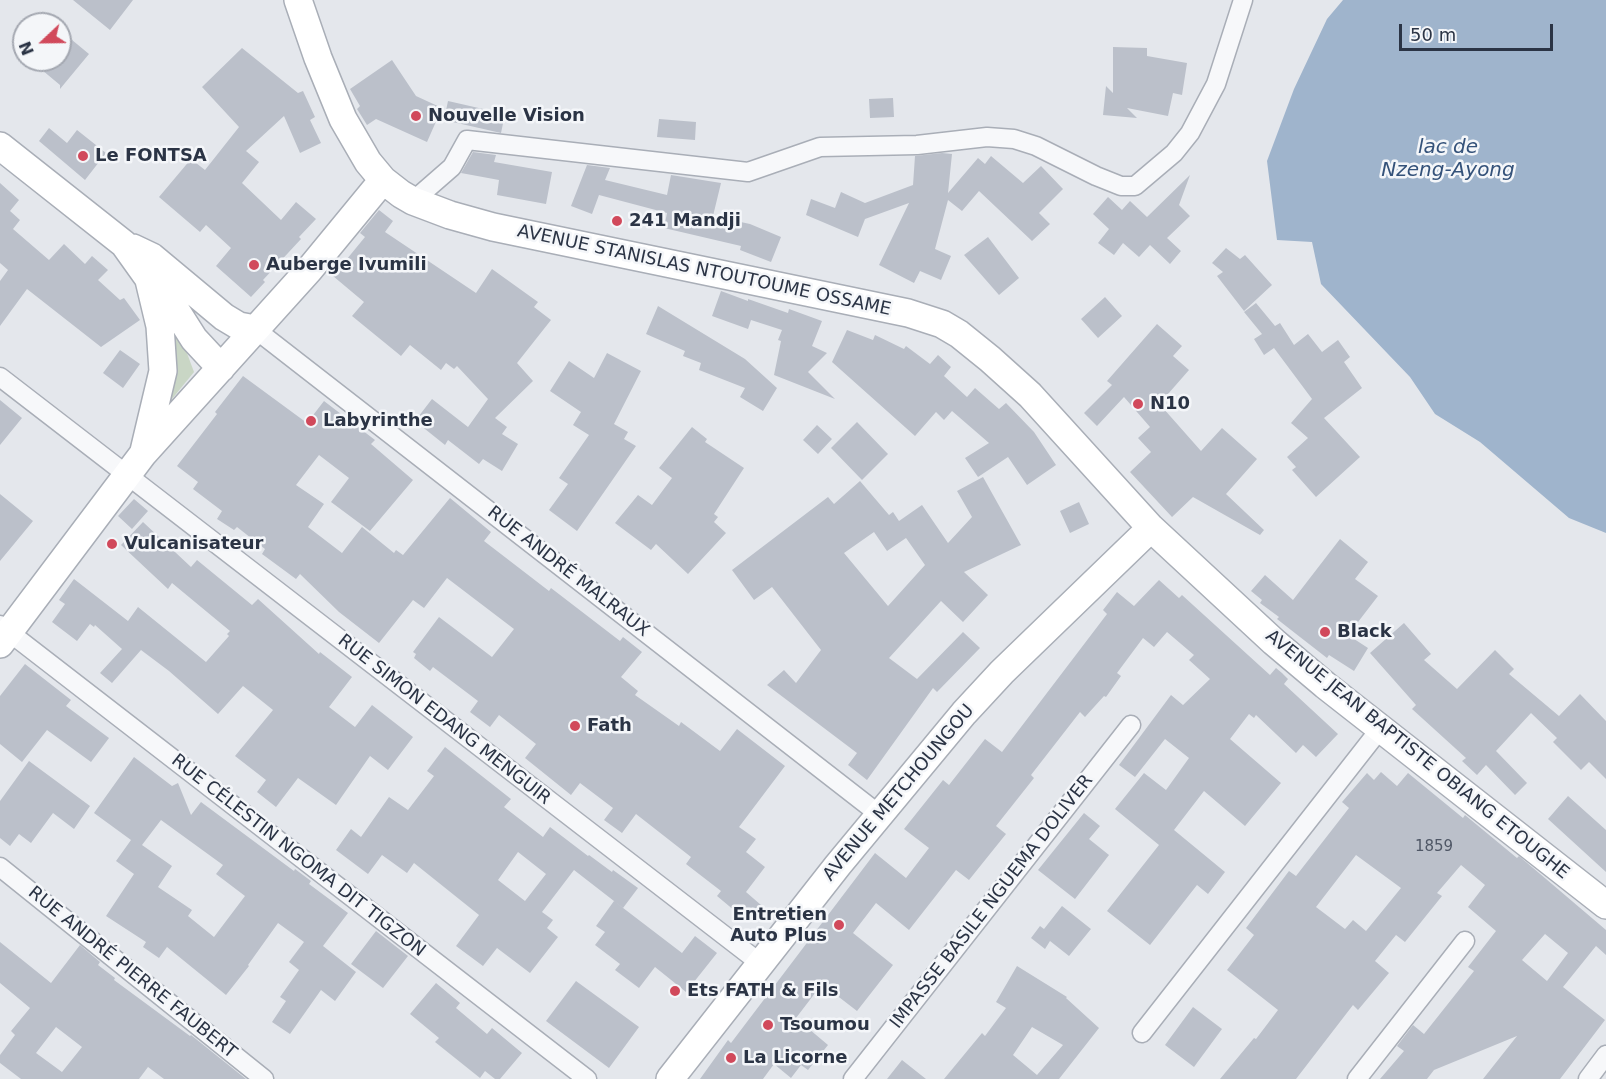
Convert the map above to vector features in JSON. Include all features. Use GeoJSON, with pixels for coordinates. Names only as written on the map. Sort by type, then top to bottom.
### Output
{"type":"FeatureCollection","features":[{"type":"Feature","properties":{"kind":"street","name":"AVENUE STANISLAS NTOUTOUME OSSAME"},"geometry":{"type":"LineString","coordinates":[[298,0],[318,58],[343,119],[368,162],[383,180],[401,194],[450,215],[493,227],[858,302],[923,317],[942,324],[959,334],[1023,388],[1151,528]]}},
{"type":"Feature","properties":{"kind":"street"},"geometry":{"type":"LineString","coordinates":[[413,201],[452,166],[467,140],[748,172],[820,147],[917,145],[987,137],[1014,139],[1036,146],[1096,176],[1121,186],[1135,186],[1174,153],[1190,133],[1216,84],[1243,0]]}},
{"type":"Feature","properties":{"kind":"street"},"geometry":{"type":"LineString","coordinates":[[0,146],[124,244],[152,257],[204,302],[239,326],[255,329]]}},
{"type":"Feature","properties":{"kind":"street"},"geometry":{"type":"LineString","coordinates":[[3,634],[143,454],[309,270],[383,180]]}},
{"type":"Feature","properties":{"kind":"street"},"geometry":{"type":"LineString","coordinates":[[124,244],[149,279],[168,298],[194,339],[226,361]]}},
{"type":"Feature","properties":{"kind":"street"},"geometry":{"type":"LineString","coordinates":[[143,454],[163,371],[160,327],[149,279]]}},
{"type":"Feature","properties":{"kind":"street"},"geometry":{"type":"LineString","coordinates":[[204,302],[228,337],[226,361]]}},
{"type":"Feature","properties":{"kind":"street","name":"RUE ANDRÉ MALRAUX"},"geometry":{"type":"LineString","coordinates":[[255,329],[880,815]]}},
{"type":"Feature","properties":{"kind":"street","name":"RUE SIMON EDANG MENGUIR"},"geometry":{"type":"LineString","coordinates":[[0,377],[760,963]]}},
{"type":"Feature","properties":{"kind":"street","name":"AVENUE JEAN BAPTISTE OBIANG ETOUGHE"},"geometry":{"type":"LineString","coordinates":[[1151,528],[1325,686],[1603,898]]}},
{"type":"Feature","properties":{"kind":"street","name":"AVENUE METCHOUNGOU"},"geometry":{"type":"LineString","coordinates":[[670,1079],[880,815],[1002,672],[1151,528]]}},
{"type":"Feature","properties":{"kind":"street","name":"RUE CÉLESTIN NGOMA DIT TIGZON"},"geometry":{"type":"LineString","coordinates":[[3,634],[587,1079]]}},
{"type":"Feature","properties":{"kind":"street","name":"IMPASSE BASILE NGUEMA DOLIVER"},"geometry":{"type":"LineString","coordinates":[[853,1079],[1131,725]]}},
{"type":"Feature","properties":{"kind":"street"},"geometry":{"type":"LineString","coordinates":[[1142,1033],[1380,729]]}},
{"type":"Feature","properties":{"kind":"street","name":"RUE ANDRÉ PIERRE FAUBERT"},"geometry":{"type":"LineString","coordinates":[[0,867],[264,1079]]}},
{"type":"Feature","properties":{"kind":"street"},"geometry":{"type":"LineString","coordinates":[[1357,1079],[1465,941]]}},
{"type":"Feature","properties":{"kind":"street"},"geometry":{"type":"LineString","coordinates":[[1588,1079],[1606,1055]]}},
{"type":"Feature","properties":{"kind":"green space"},"geometry":{"type":"Polygon","coordinates":[[[178,329],[194,372],[163,410],[170,333],[178,329]]]}},
{"type":"Feature","properties":{"kind":"water","name":"lac de Nzeng-Ayong"},"geometry":{"type":"Polygon","coordinates":[[[1343,0],[1606,0],[1606,533],[1569,518],[1480,442],[1435,414],[1410,377],[1321,284],[1312,242],[1277,240],[1267,161],[1294,89],[1327,19],[1343,0]]]}},
{"type":"Feature","properties":{"kind":"building"},"geometry":{"type":"Polygon","coordinates":[[[73,0],[133,0],[110,30],[73,0]]]}},
{"type":"Feature","properties":{"kind":"building"},"geometry":{"type":"Polygon","coordinates":[[[72,40],[89,54],[60,89],[60,85],[44,72],[72,72],[72,40]]]}},
{"type":"Feature","properties":{"kind":"building"},"geometry":{"type":"Polygon","coordinates":[[[1113,47],[1147,48],[1147,56],[1187,63],[1182,95],[1173,93],[1168,116],[1127,108],[1137,118],[1103,115],[1106,86],[1113,93],[1113,47]]]}},
{"type":"Feature","properties":{"kind":"building"},"geometry":{"type":"Polygon","coordinates":[[[242,48],[298,93],[303,91],[315,117],[310,120],[321,143],[300,153],[284,116],[246,151],[259,162],[242,183],[281,220],[296,202],[316,219],[251,297],[216,266],[231,248],[206,225],[200,232],[159,197],[191,159],[205,170],[239,127],[202,87],[242,48]]]}},
{"type":"Feature","properties":{"kind":"building"},"geometry":{"type":"Polygon","coordinates":[[[392,60],[416,96],[442,108],[427,142],[376,119],[367,125],[357,109],[360,106],[350,89],[392,60]]]}},
{"type":"Feature","properties":{"kind":"building"},"geometry":{"type":"Polygon","coordinates":[[[893,98],[894,117],[870,118],[869,99],[893,98]]]}},
{"type":"Feature","properties":{"kind":"building"},"geometry":{"type":"Polygon","coordinates":[[[448,101],[505,114],[501,133],[444,120],[448,101]]]}},
{"type":"Feature","properties":{"kind":"building"},"geometry":{"type":"Polygon","coordinates":[[[659,119],[696,122],[695,140],[657,137],[659,119]]]}},
{"type":"Feature","properties":{"kind":"building"},"geometry":{"type":"Polygon","coordinates":[[[49,128],[67,143],[77,130],[106,153],[85,180],[39,141],[49,128]]]}},
{"type":"Feature","properties":{"kind":"building"},"geometry":{"type":"Polygon","coordinates":[[[473,152],[496,155],[494,162],[552,172],[546,204],[497,195],[499,180],[461,173],[473,152]]]}},
{"type":"Feature","properties":{"kind":"building"},"geometry":{"type":"Polygon","coordinates":[[[952,154],[948,193],[978,158],[985,164],[991,156],[1023,183],[1041,166],[1063,189],[1039,213],[1050,224],[1032,241],[979,191],[962,211],[948,200],[935,249],[951,256],[941,280],[920,271],[914,283],[879,265],[909,203],[865,219],[858,237],[806,215],[811,199],[835,208],[841,192],[865,203],[913,185],[915,156],[952,154]]]}},
{"type":"Feature","properties":{"kind":"building"},"geometry":{"type":"Polygon","coordinates":[[[587,165],[610,168],[605,180],[667,195],[671,175],[721,183],[713,216],[750,224],[781,237],[771,262],[740,250],[741,246],[664,228],[667,213],[599,195],[592,214],[571,206],[587,165]]]}},
{"type":"Feature","properties":{"kind":"building"},"geometry":{"type":"Polygon","coordinates":[[[1190,175],[1179,205],[1190,216],[1167,238],[1181,251],[1170,264],[1150,245],[1139,257],[1123,243],[1114,255],[1098,243],[1109,229],[1093,214],[1108,197],[1122,210],[1130,201],[1147,217],[1190,175]]]}},
{"type":"Feature","properties":{"kind":"building"},"geometry":{"type":"Polygon","coordinates":[[[0,183],[19,200],[10,211],[20,220],[13,229],[49,260],[64,244],[85,264],[92,256],[108,270],[98,280],[120,300],[124,298],[140,320],[101,347],[27,289],[0,326],[0,281],[8,270],[0,263],[0,183]]]}},
{"type":"Feature","properties":{"kind":"building"},"geometry":{"type":"Polygon","coordinates":[[[379,210],[393,221],[385,232],[476,293],[492,269],[538,302],[534,307],[551,320],[517,363],[533,381],[495,418],[507,427],[502,434],[518,444],[502,471],[483,459],[479,464],[448,440],[445,445],[415,421],[432,399],[468,427],[488,399],[457,366],[454,369],[446,363],[441,370],[410,345],[401,356],[352,316],[364,302],[333,276],[365,237],[360,233],[379,210]]]}},
{"type":"Feature","properties":{"kind":"building"},"geometry":{"type":"Polygon","coordinates":[[[988,237],[1019,278],[999,295],[964,255],[988,237]]]}},
{"type":"Feature","properties":{"kind":"building"},"geometry":{"type":"Polygon","coordinates":[[[1226,248],[1240,259],[1245,255],[1272,285],[1244,311],[1217,276],[1223,272],[1212,263],[1226,248]]]}},
{"type":"Feature","properties":{"kind":"building"},"geometry":{"type":"Polygon","coordinates":[[[721,291],[788,313],[789,309],[822,321],[812,346],[827,353],[808,372],[835,399],[774,375],[781,341],[778,340],[782,330],[751,320],[748,329],[712,316],[721,291]]]}},
{"type":"Feature","properties":{"kind":"building"},"geometry":{"type":"Polygon","coordinates":[[[1105,297],[1122,316],[1098,338],[1081,319],[1105,297]]]}},
{"type":"Feature","properties":{"kind":"building"},"geometry":{"type":"Polygon","coordinates":[[[1256,303],[1275,326],[1280,323],[1294,345],[1308,334],[1322,352],[1338,340],[1350,357],[1344,362],[1362,388],[1324,418],[1360,457],[1316,497],[1292,470],[1296,467],[1287,457],[1308,438],[1291,423],[1312,399],[1274,348],[1264,355],[1254,339],[1262,334],[1244,312],[1256,303]]]}},
{"type":"Feature","properties":{"kind":"building"},"geometry":{"type":"Polygon","coordinates":[[[658,306],[745,359],[777,388],[763,411],[740,397],[745,388],[699,370],[701,363],[683,356],[685,351],[646,334],[658,306]]]}},
{"type":"Feature","properties":{"kind":"building"},"geometry":{"type":"Polygon","coordinates":[[[1157,324],[1182,346],[1173,356],[1189,370],[1161,402],[1165,407],[1163,408],[1201,451],[1222,428],[1257,459],[1226,494],[1264,530],[1260,535],[1193,497],[1172,517],[1130,472],[1151,452],[1138,438],[1150,427],[1124,397],[1097,426],[1084,413],[1112,385],[1107,381],[1157,324]]]}},
{"type":"Feature","properties":{"kind":"building"},"geometry":{"type":"Polygon","coordinates":[[[847,330],[873,340],[875,335],[904,349],[906,346],[930,364],[938,355],[951,367],[944,376],[967,397],[975,388],[999,409],[1006,403],[1034,432],[1056,465],[1027,485],[1008,457],[978,477],[965,458],[989,443],[952,411],[944,420],[936,412],[915,436],[832,362],[847,330]]]}},
{"type":"Feature","properties":{"kind":"building"},"geometry":{"type":"Polygon","coordinates":[[[120,350],[140,364],[123,388],[103,373],[120,350]]]}},
{"type":"Feature","properties":{"kind":"building"},"geometry":{"type":"Polygon","coordinates":[[[607,353],[641,371],[614,424],[628,432],[624,439],[636,446],[577,531],[549,510],[568,484],[559,478],[589,435],[573,425],[581,412],[550,391],[569,361],[594,378],[607,353]]]}},
{"type":"Feature","properties":{"kind":"building"},"geometry":{"type":"Polygon","coordinates":[[[243,376],[307,423],[324,401],[375,440],[371,444],[413,480],[370,531],[331,502],[349,478],[319,455],[296,485],[324,504],[308,527],[342,553],[362,527],[394,553],[396,550],[403,555],[450,498],[491,532],[484,541],[549,591],[551,588],[620,641],[623,637],[642,652],[621,677],[638,691],[635,695],[679,726],[681,722],[720,751],[737,729],[785,766],[739,827],[756,839],[746,852],[765,867],[746,892],[761,905],[747,921],[717,896],[721,891],[686,864],[691,857],[636,814],[622,833],[604,820],[613,808],[580,783],[571,795],[525,758],[536,744],[499,715],[490,727],[470,712],[478,701],[433,667],[430,671],[414,658],[416,654],[413,652],[439,617],[492,657],[514,629],[447,578],[424,608],[413,600],[379,643],[339,612],[300,574],[296,579],[262,554],[265,549],[237,527],[234,530],[217,519],[222,511],[193,489],[198,482],[177,466],[243,376]]]}},
{"type":"Feature","properties":{"kind":"building"},"geometry":{"type":"Polygon","coordinates":[[[0,400],[22,418],[0,445],[0,400]]]}},
{"type":"Feature","properties":{"kind":"building"},"geometry":{"type":"Polygon","coordinates":[[[857,422],[888,454],[862,480],[831,448],[857,422]]]}},
{"type":"Feature","properties":{"kind":"building"},"geometry":{"type":"Polygon","coordinates":[[[817,425],[832,439],[818,454],[803,440],[817,425]]]}},
{"type":"Feature","properties":{"kind":"building"},"geometry":{"type":"Polygon","coordinates":[[[692,427],[707,439],[705,442],[744,468],[714,514],[718,517],[714,522],[726,533],[688,574],[656,544],[651,550],[615,523],[638,495],[652,505],[672,478],[659,468],[692,427]]]}},
{"type":"Feature","properties":{"kind":"building"},"geometry":{"type":"Polygon","coordinates":[[[983,477],[1021,545],[964,572],[988,595],[963,622],[941,601],[889,658],[917,679],[963,632],[980,648],[937,692],[933,688],[867,780],[848,765],[857,753],[767,685],[784,670],[796,683],[821,650],[772,587],[754,600],[732,570],[828,497],[834,504],[860,481],[889,515],[893,512],[899,521],[922,505],[948,543],[972,517],[957,491],[983,477]],[[874,532],[844,553],[888,606],[925,565],[906,538],[887,551],[874,532]]]}},
{"type":"Feature","properties":{"kind":"building"},"geometry":{"type":"Polygon","coordinates":[[[0,494],[33,521],[0,561],[0,494]]]}},
{"type":"Feature","properties":{"kind":"building"},"geometry":{"type":"Polygon","coordinates":[[[134,499],[148,511],[132,529],[118,516],[134,499]]]}},
{"type":"Feature","properties":{"kind":"building"},"geometry":{"type":"Polygon","coordinates":[[[1079,502],[1089,524],[1070,533],[1060,511],[1079,502]]]}},
{"type":"Feature","properties":{"kind":"building"},"geometry":{"type":"Polygon","coordinates":[[[143,522],[191,567],[197,560],[252,605],[258,599],[319,654],[320,652],[352,677],[329,707],[355,727],[372,705],[413,737],[388,770],[370,756],[336,805],[298,778],[276,807],[257,792],[266,780],[235,756],[273,710],[243,686],[218,714],[141,650],[112,683],[100,673],[122,649],[95,625],[94,627],[90,624],[77,641],[52,622],[65,604],[59,600],[74,579],[128,621],[138,607],[206,662],[229,636],[227,634],[230,631],[172,583],[168,589],[121,545],[143,522]]]}},
{"type":"Feature","properties":{"kind":"building"},"geometry":{"type":"Polygon","coordinates":[[[1340,539],[1368,562],[1355,579],[1378,596],[1348,635],[1368,648],[1354,671],[1329,655],[1327,658],[1277,619],[1279,617],[1260,603],[1262,600],[1251,591],[1265,575],[1293,600],[1340,539]]]}},
{"type":"Feature","properties":{"kind":"building"},"geometry":{"type":"Polygon","coordinates":[[[1159,580],[1179,598],[1182,595],[1270,675],[1276,668],[1282,673],[1288,679],[1284,684],[1338,734],[1316,757],[1303,745],[1296,753],[1256,715],[1254,718],[1249,714],[1230,739],[1281,783],[1245,826],[1204,791],[1174,830],[1225,872],[1208,894],[1197,885],[1150,945],[1107,911],[1159,845],[1115,809],[1144,773],[1166,790],[1189,758],[1165,739],[1135,777],[1119,765],[1171,695],[1183,705],[1210,679],[1189,660],[1194,655],[1167,632],[1154,647],[1143,638],[1117,673],[1121,676],[1106,697],[1104,696],[1085,717],[1080,712],[1031,775],[1034,778],[996,826],[1006,834],[969,880],[956,870],[909,930],[876,903],[853,933],[893,965],[857,1011],[822,984],[796,1018],[828,1045],[808,1070],[801,1065],[791,1078],[774,1064],[763,1079],[700,1079],[728,1040],[731,1043],[875,853],[906,878],[929,848],[904,829],[943,780],[949,785],[985,739],[1002,752],[1107,614],[1103,610],[1117,592],[1134,606],[1159,580]]]}},
{"type":"Feature","properties":{"kind":"building"},"geometry":{"type":"Polygon","coordinates":[[[1404,623],[1431,654],[1424,660],[1457,689],[1495,650],[1514,669],[1509,674],[1559,716],[1580,694],[1606,721],[1606,779],[1589,762],[1581,770],[1553,742],[1557,738],[1531,713],[1496,751],[1527,783],[1515,795],[1486,765],[1477,775],[1462,761],[1466,758],[1412,709],[1416,705],[1370,653],[1404,623]]]}},
{"type":"Feature","properties":{"kind":"building"},"geometry":{"type":"Polygon","coordinates":[[[25,664],[71,700],[66,706],[109,738],[91,762],[47,730],[22,762],[0,744],[0,696],[25,664]]]}},
{"type":"Feature","properties":{"kind":"building"},"geometry":{"type":"Polygon","coordinates":[[[445,747],[511,799],[504,807],[543,837],[550,827],[588,856],[638,888],[623,908],[574,870],[542,912],[553,920],[547,928],[558,937],[530,973],[497,948],[483,966],[456,946],[479,915],[414,863],[407,873],[382,855],[368,874],[336,850],[351,829],[361,837],[389,797],[408,810],[434,776],[427,771],[445,747]],[[518,852],[498,880],[525,901],[546,874],[518,852]]]}},
{"type":"Feature","properties":{"kind":"building"},"geometry":{"type":"Polygon","coordinates":[[[134,757],[172,786],[178,783],[191,815],[201,802],[311,881],[309,884],[348,913],[323,946],[356,972],[335,1001],[321,990],[290,1034],[272,1022],[286,1001],[280,997],[299,970],[289,962],[304,942],[278,923],[226,995],[167,947],[159,958],[143,947],[146,942],[106,916],[134,874],[116,861],[131,840],[94,813],[134,757]],[[161,820],[142,845],[172,866],[158,887],[192,910],[188,916],[214,937],[245,896],[216,874],[223,865],[161,820]]]}},
{"type":"Feature","properties":{"kind":"building"},"geometry":{"type":"Polygon","coordinates":[[[29,761],[90,806],[74,829],[53,813],[31,843],[19,834],[10,846],[0,838],[0,801],[29,761]]]}},
{"type":"Feature","properties":{"kind":"building"},"geometry":{"type":"Polygon","coordinates":[[[1381,772],[1397,786],[1408,773],[1463,818],[1465,815],[1517,858],[1519,856],[1606,930],[1606,955],[1596,946],[1563,987],[1605,1020],[1560,1079],[1483,1079],[1517,1036],[1434,1070],[1427,1079],[1380,1079],[1404,1051],[1397,1046],[1413,1025],[1424,1034],[1474,971],[1468,967],[1496,931],[1468,907],[1485,885],[1461,865],[1437,893],[1442,896],[1405,942],[1396,935],[1375,961],[1389,973],[1358,1010],[1353,1005],[1296,1079],[1220,1079],[1254,1038],[1256,1039],[1278,1010],[1227,970],[1254,935],[1246,928],[1289,871],[1296,876],[1349,808],[1342,802],[1367,773],[1374,780],[1381,772]],[[1356,855],[1316,907],[1345,929],[1353,920],[1366,931],[1401,888],[1356,855]],[[1545,934],[1522,960],[1547,981],[1568,953],[1545,934]]]}},
{"type":"Feature","properties":{"kind":"building"},"geometry":{"type":"Polygon","coordinates":[[[1568,796],[1606,830],[1606,872],[1548,819],[1568,796]]]}},
{"type":"Feature","properties":{"kind":"building"},"geometry":{"type":"Polygon","coordinates":[[[1084,813],[1100,826],[1089,839],[1109,855],[1075,899],[1038,870],[1084,813]]]}},
{"type":"Feature","properties":{"kind":"building"},"geometry":{"type":"Polygon","coordinates":[[[614,901],[682,953],[695,936],[717,953],[686,992],[655,967],[639,988],[615,970],[620,964],[595,945],[605,932],[596,926],[614,901]]]}},
{"type":"Feature","properties":{"kind":"building"},"geometry":{"type":"Polygon","coordinates":[[[1062,906],[1091,929],[1069,956],[1050,941],[1045,949],[1031,938],[1040,926],[1044,929],[1062,906]]]}},
{"type":"Feature","properties":{"kind":"building"},"geometry":{"type":"Polygon","coordinates":[[[376,931],[408,956],[383,988],[351,964],[376,931]]]}},
{"type":"Feature","properties":{"kind":"building"},"geometry":{"type":"Polygon","coordinates":[[[0,942],[51,983],[80,945],[100,962],[98,965],[115,978],[114,980],[191,1035],[246,1079],[164,1079],[148,1067],[139,1079],[21,1079],[0,1063],[0,1055],[15,1035],[11,1031],[30,1008],[0,983],[0,942]],[[56,1027],[36,1053],[62,1072],[82,1047],[56,1027]]]}},
{"type":"Feature","properties":{"kind":"building"},"geometry":{"type":"Polygon","coordinates":[[[1017,966],[1067,997],[1099,1028],[1059,1079],[944,1079],[982,1033],[985,1036],[1006,1008],[996,1002],[1017,966]],[[1032,1027],[1013,1055],[1037,1075],[1063,1045],[1032,1027]]]}},
{"type":"Feature","properties":{"kind":"building"},"geometry":{"type":"Polygon","coordinates":[[[576,981],[639,1027],[609,1068],[546,1021],[576,981]]]}},
{"type":"Feature","properties":{"kind":"building"},"geometry":{"type":"Polygon","coordinates":[[[436,983],[460,1003],[456,1008],[487,1034],[492,1028],[522,1053],[500,1079],[495,1079],[485,1071],[480,1078],[435,1042],[439,1038],[410,1014],[436,983]]]}},
{"type":"Feature","properties":{"kind":"building"},"geometry":{"type":"Polygon","coordinates":[[[1193,1007],[1222,1029],[1194,1067],[1165,1045],[1193,1007]]]}},
{"type":"Feature","properties":{"kind":"building"},"geometry":{"type":"Polygon","coordinates":[[[902,1060],[926,1079],[887,1079],[902,1060]]]}},
{"type":"Feature","properties":{"kind":"place","name":"Nouvelle Vision"},"geometry":{"type":"Point","coordinates":[416,116]}},
{"type":"Feature","properties":{"kind":"place","name":"Le FONTSA"},"geometry":{"type":"Point","coordinates":[83,156]}},
{"type":"Feature","properties":{"kind":"place","name":"241 Mandji"},"geometry":{"type":"Point","coordinates":[617,221]}},
{"type":"Feature","properties":{"kind":"place","name":"Auberge Ivumili"},"geometry":{"type":"Point","coordinates":[254,265]}},
{"type":"Feature","properties":{"kind":"place","name":"N10"},"geometry":{"type":"Point","coordinates":[1138,404]}},
{"type":"Feature","properties":{"kind":"place","name":"Labyrinthe"},"geometry":{"type":"Point","coordinates":[311,421]}},
{"type":"Feature","properties":{"kind":"place","name":"Vulcanisateur"},"geometry":{"type":"Point","coordinates":[112,544]}},
{"type":"Feature","properties":{"kind":"place","name":"Black"},"geometry":{"type":"Point","coordinates":[1325,632]}},
{"type":"Feature","properties":{"kind":"place","name":"Fath"},"geometry":{"type":"Point","coordinates":[575,726]}},
{"type":"Feature","properties":{"kind":"place","name":"Entretien Auto Plus"},"geometry":{"type":"Point","coordinates":[839,925]}},
{"type":"Feature","properties":{"kind":"place","name":"Ets FATH & Fils"},"geometry":{"type":"Point","coordinates":[675,991]}},
{"type":"Feature","properties":{"kind":"place","name":"Tsoumou"},"geometry":{"type":"Point","coordinates":[768,1025]}},
{"type":"Feature","properties":{"kind":"place","name":"La Licorne"},"geometry":{"type":"Point","coordinates":[731,1058]}}]}
